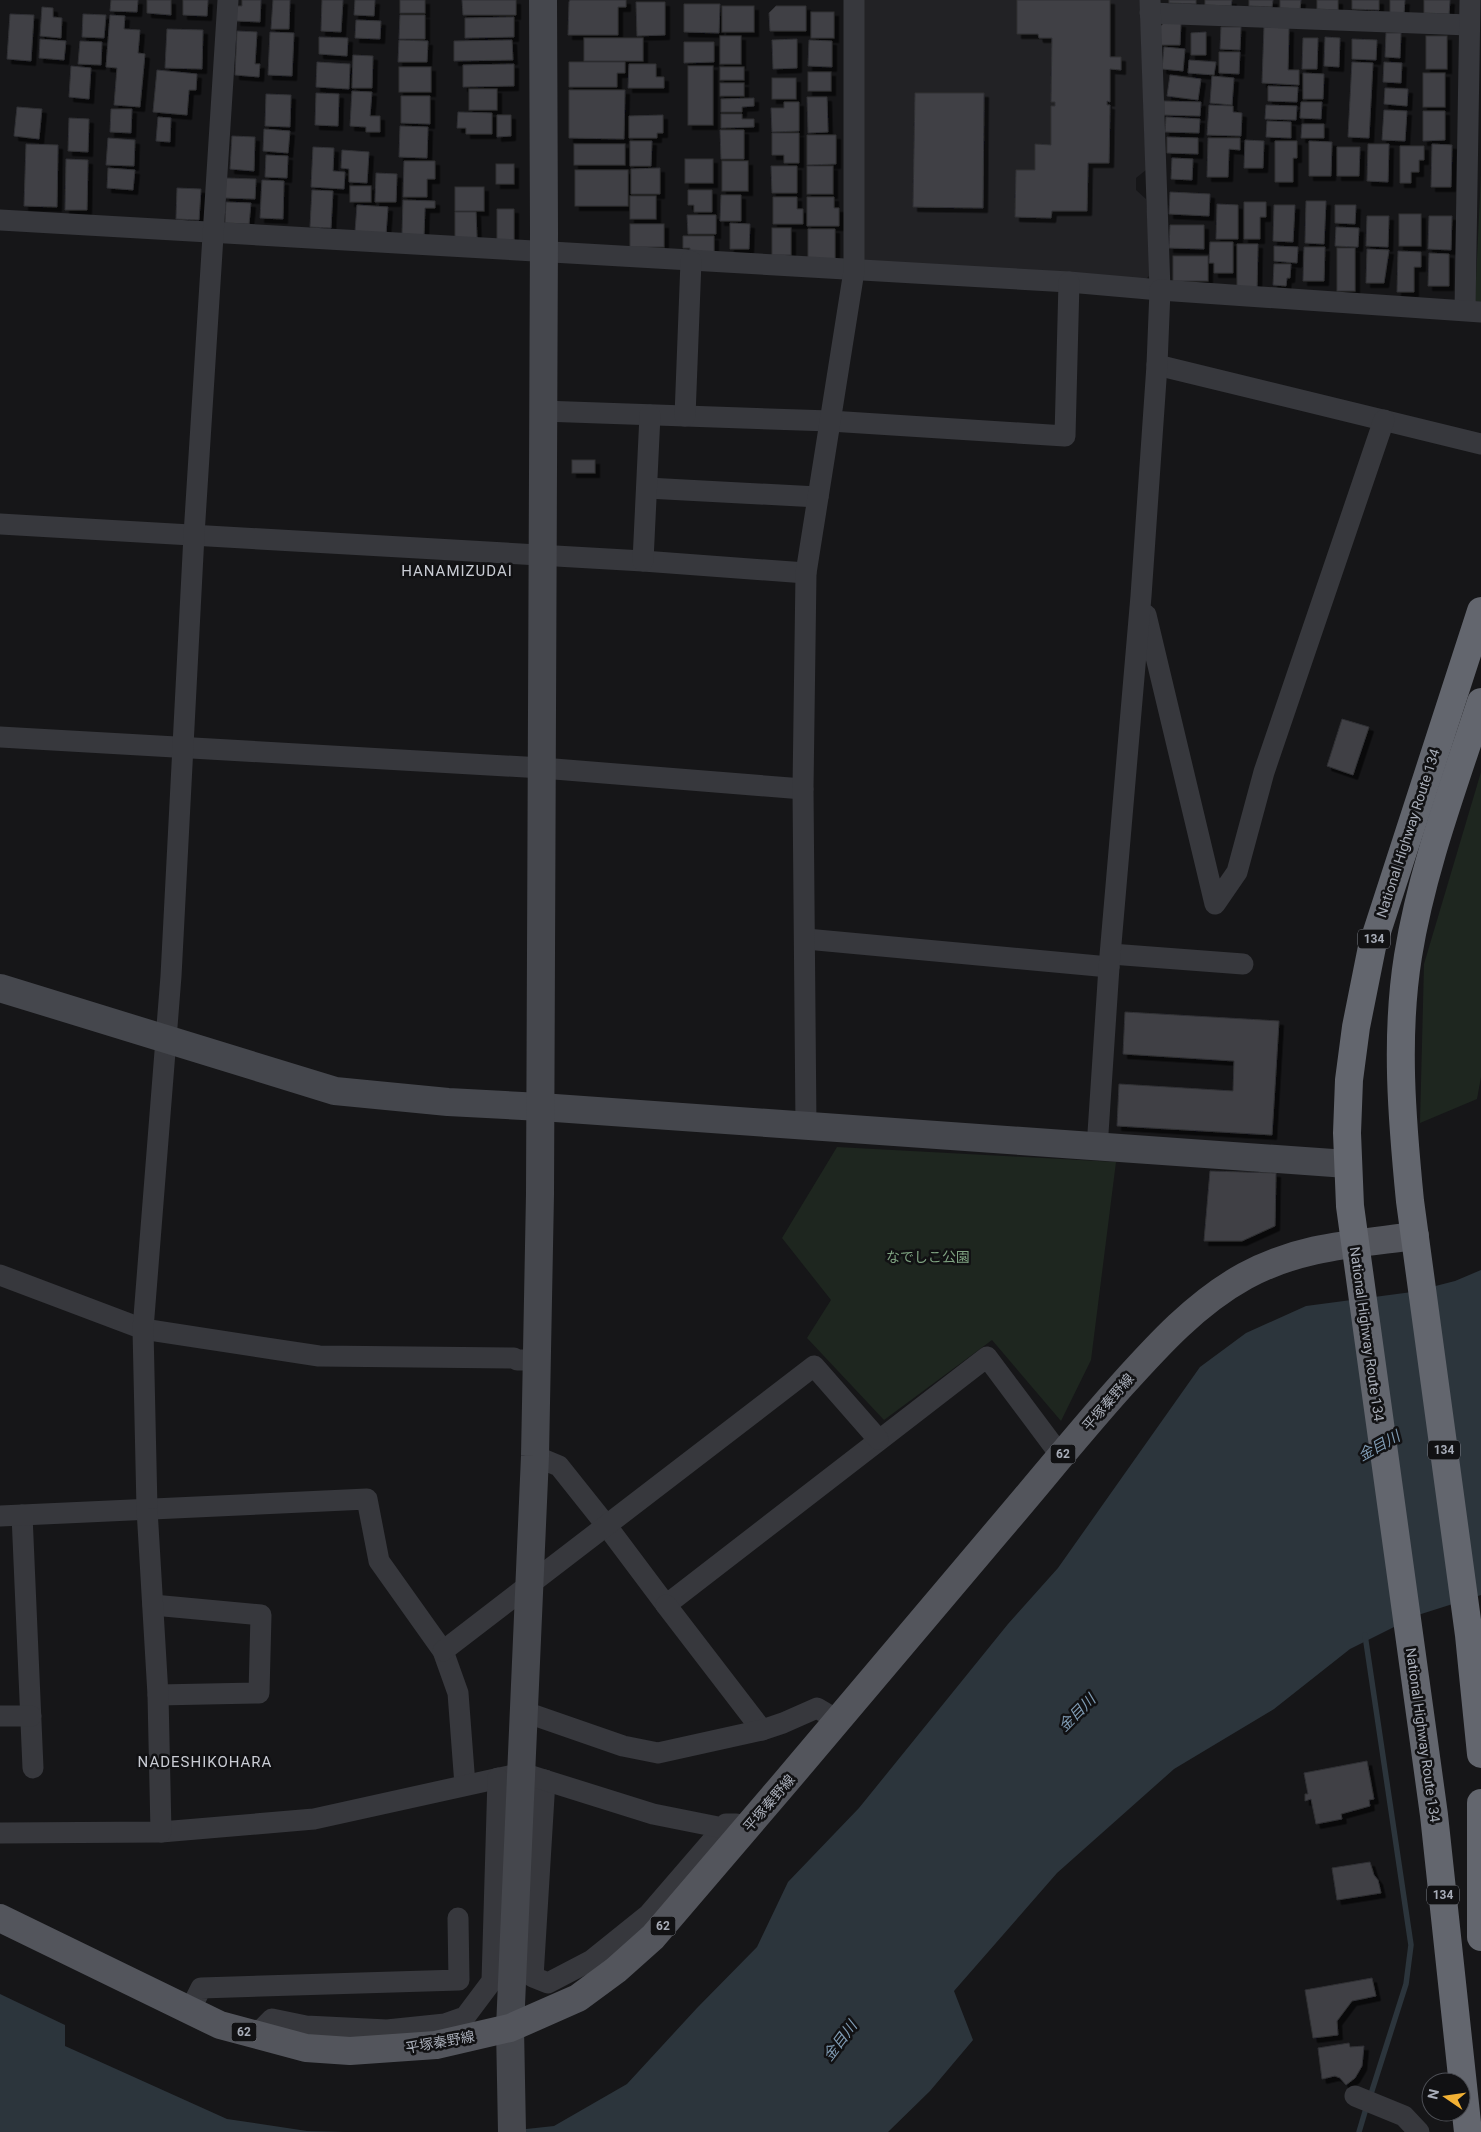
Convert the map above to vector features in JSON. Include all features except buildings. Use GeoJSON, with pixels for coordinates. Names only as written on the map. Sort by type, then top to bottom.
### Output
{"type":"FeatureCollection","features":[{"type":"Feature","properties":{"kind":"highway","name":"National Highway Route 134"},"geometry":{"type":"LineString","coordinates":[[1468,2132],[1434,1815],[1414,1659],[1355,1244],[1347,1164],[1347,1124],[1352,1054],[1372,947],[1481,611]]}},
{"type":"Feature","properties":{"kind":"highway","name":"National Highway Route 134"},"geometry":{"type":"LineString","coordinates":[[1481,702],[1433,849],[1418,903],[1407,958],[1401,1033],[1403,1129],[1415,1236],[1469,1635],[1481,1754]]}},
{"type":"Feature","properties":{"kind":"highway"},"geometry":{"type":"LineString","coordinates":[[1481,1803],[1481,1937]]}},
{"type":"Feature","properties":{"kind":"main road","name":"平塚秦野線"},"geometry":{"type":"LineString","coordinates":[[0,1918],[220,2025],[306,2048],[360,2051],[510,2040],[578,1998],[616,1970],[654,1937],[735,1827],[838,1720],[1148,1355],[1197,1308],[1244,1277],[1281,1260],[1316,1248],[1415,1236]]}},
{"type":"Feature","properties":{"kind":"street"},"geometry":{"type":"LineString","coordinates":[[161,1832],[158,1695],[148,1509],[142,1329],[166,1039],[194,535],[228,0]]}},
{"type":"Feature","properties":{"kind":"street"},"geometry":{"type":"LineString","coordinates":[[512,2132],[510,2040],[535,1456],[541,1107],[543,0]]}},
{"type":"Feature","properties":{"kind":"street"},"geometry":{"type":"LineString","coordinates":[[806,1127],[806,939],[803,789],[806,573],[854,271],[854,0]]}},
{"type":"Feature","properties":{"kind":"street"},"geometry":{"type":"LineString","coordinates":[[0,220],[1069,282],[1473,311],[1468,25],[1470,0]]}},
{"type":"Feature","properties":{"kind":"street"},"geometry":{"type":"LineString","coordinates":[[1097,1148],[1110,961],[1141,596],[1157,365],[1160,290],[1150,6],[1468,25]]}},
{"type":"Feature","properties":{"kind":"street"},"geometry":{"type":"LineString","coordinates":[[685,416],[691,260]]}},
{"type":"Feature","properties":{"kind":"street"},"geometry":{"type":"LineString","coordinates":[[542,411],[830,421],[1065,436],[1069,282]]}},
{"type":"Feature","properties":{"kind":"street"},"geometry":{"type":"LineString","coordinates":[[1157,365],[1481,444]]}},
{"type":"Feature","properties":{"kind":"street"},"geometry":{"type":"LineString","coordinates":[[643,561],[650,415]]}},
{"type":"Feature","properties":{"kind":"street"},"geometry":{"type":"LineString","coordinates":[[1141,596],[1215,904],[1237,872],[1264,772],[1384,420]]}},
{"type":"Feature","properties":{"kind":"street"},"geometry":{"type":"LineString","coordinates":[[647,488],[818,497]]}},
{"type":"Feature","properties":{"kind":"street"},"geometry":{"type":"LineString","coordinates":[[0,524],[643,561],[806,573]]}},
{"type":"Feature","properties":{"kind":"street"},"geometry":{"type":"LineString","coordinates":[[0,737],[542,768],[803,789]]}},
{"type":"Feature","properties":{"kind":"street"},"geometry":{"type":"LineString","coordinates":[[806,939],[1110,961],[1243,964]]}},
{"type":"Feature","properties":{"kind":"street"},"geometry":{"type":"LineString","coordinates":[[0,988],[335,1091],[448,1102],[1347,1164]]}},
{"type":"Feature","properties":{"kind":"street"},"geometry":{"type":"LineString","coordinates":[[0,1275],[142,1329],[320,1356],[514,1358],[517,1360],[537,1360]]}},
{"type":"Feature","properties":{"kind":"street"},"geometry":{"type":"LineString","coordinates":[[666,1605],[878,1439],[987,1357],[1061,1456]]}},
{"type":"Feature","properties":{"kind":"street"},"geometry":{"type":"LineString","coordinates":[[443,1652],[814,1366],[878,1439]]}},
{"type":"Feature","properties":{"kind":"street"},"geometry":{"type":"LineString","coordinates":[[535,1456],[559,1466],[762,1730]]}},
{"type":"Feature","properties":{"kind":"street"},"geometry":{"type":"LineString","coordinates":[[0,1516],[367,1499],[379,1561],[443,1652],[458,1693],[466,1785]]}},
{"type":"Feature","properties":{"kind":"street"},"geometry":{"type":"LineString","coordinates":[[22,1515],[33,1768]]}},
{"type":"Feature","properties":{"kind":"street"},"geometry":{"type":"LineString","coordinates":[[153,1605],[261,1615],[259,1693],[158,1695]]}},
{"type":"Feature","properties":{"kind":"street"},"geometry":{"type":"LineString","coordinates":[[525,1712],[623,1746],[658,1752],[784,1724],[817,1708],[838,1720]]}},
{"type":"Feature","properties":{"kind":"street"},"geometry":{"type":"LineString","coordinates":[[0,1716],[31,1716]]}},
{"type":"Feature","properties":{"kind":"street"},"geometry":{"type":"LineString","coordinates":[[522,1777],[533,1977],[548,1983],[592,1960],[648,1915],[735,1827]]}},
{"type":"Feature","properties":{"kind":"street"},"geometry":{"type":"LineString","coordinates":[[256,2035],[272,2019],[306,2026],[387,2030],[445,2024],[465,2016],[492,1982],[522,1777]]}},
{"type":"Feature","properties":{"kind":"street"},"geometry":{"type":"LineString","coordinates":[[0,1833],[161,1832],[314,1819],[466,1785],[522,1777],[653,1814],[735,1827]]}},
{"type":"Feature","properties":{"kind":"street"},"geometry":{"type":"LineString","coordinates":[[190,2010],[201,1988],[459,1980],[458,1918]]}},
{"type":"Feature","properties":{"kind":"street"},"geometry":{"type":"LineString","coordinates":[[1355,2096],[1404,2116],[1419,2132]]}},
{"type":"Feature","properties":{"kind":"shaded area"},"geometry":{"type":"Polygon","coordinates":[[[862,0],[1140,0],[1146,170],[1136,178],[1136,190],[1146,199],[1152,273],[1145,280],[868,264],[862,258],[862,0]]]}},
{"type":"Feature","properties":{"kind":"green space"},"geometry":{"type":"Polygon","coordinates":[[[1481,173],[1481,302],[1475,301],[1481,173]]]}},
{"type":"Feature","properties":{"kind":"green space"},"geometry":{"type":"Polygon","coordinates":[[[1481,772],[1481,1077],[1477,1099],[1420,1123],[1424,964],[1481,772]]]}},
{"type":"Feature","properties":{"kind":"green space","name":"なでしこ公園"},"geometry":{"type":"Polygon","coordinates":[[[837,1147],[1116,1162],[1091,1360],[1061,1421],[992,1340],[884,1420],[807,1338],[831,1300],[782,1238],[837,1147]]]}},
{"type":"Feature","properties":{"kind":"water","name":"金目川"},"geometry":{"type":"Polygon","coordinates":[[[1481,1270],[1481,1595],[1418,1615],[1350,1649],[1274,1709],[1174,1769],[1057,1873],[954,1991],[973,2040],[930,2091],[888,2132],[498,2132],[554,2126],[627,2084],[697,2008],[757,1947],[788,1882],[859,1808],[1008,1624],[1058,1568],[1200,1367],[1246,1333],[1306,1306],[1412,1292],[1455,1281],[1481,1270]]]}},
{"type":"Feature","properties":{"kind":"water"},"geometry":{"type":"Polygon","coordinates":[[[0,1994],[65,2025],[65,2046],[227,2119],[307,2131],[345,2132],[0,2132],[0,1994]]]}},
{"type":"Feature","properties":{"kind":"waterway"},"geometry":{"type":"LineString","coordinates":[[1365,1635],[1411,1945],[1406,1984],[1370,2097]]}},
{"type":"Feature","properties":{"kind":"waterway"},"geometry":{"type":"LineString","coordinates":[[1359,2132],[1367,2105]]}},
{"type":"Feature","properties":{"kind":"district","name":"HANAMIZUDAI"},"geometry":{"type":"Point","coordinates":[457,571]}},
{"type":"Feature","properties":{"kind":"district","name":"NADESHIKOHARA"},"geometry":{"type":"Point","coordinates":[205,1762]}}]}
